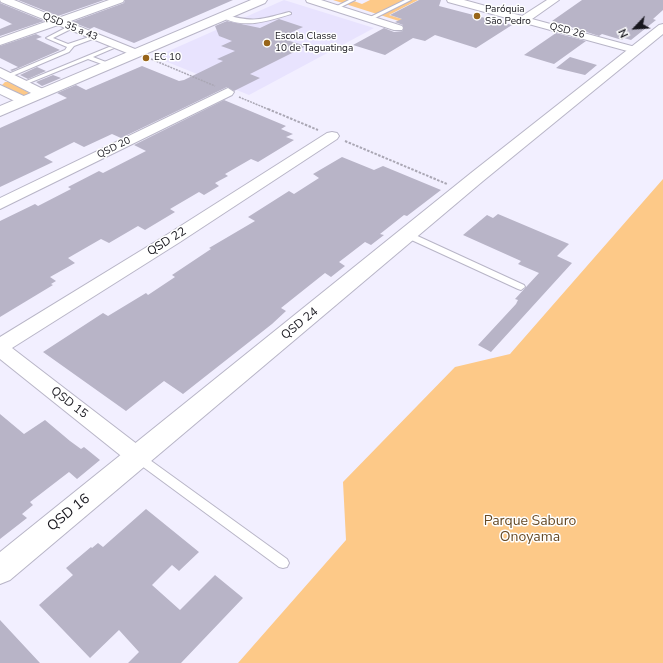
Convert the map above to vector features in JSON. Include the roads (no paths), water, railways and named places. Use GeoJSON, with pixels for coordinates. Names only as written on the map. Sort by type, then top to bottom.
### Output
{"type":"FeatureCollection","features":[{"type":"Feature","properties":{"kind":"street","name":"QSD 35 a 43"},"geometry":{"type":"LineString","coordinates":[[5,0],[136,53]]}},
{"type":"Feature","properties":{"kind":"street"},"geometry":{"type":"LineString","coordinates":[[3,38],[59,22],[119,0]]}},
{"type":"Feature","properties":{"kind":"street"},"geometry":{"type":"LineString","coordinates":[[0,111],[261,0]]}},
{"type":"Feature","properties":{"kind":"street"},"geometry":{"type":"LineString","coordinates":[[311,0],[398,28]]}},
{"type":"Feature","properties":{"kind":"street","name":"QSD 26"},"geometry":{"type":"LineString","coordinates":[[452,0],[635,50]]}},
{"type":"Feature","properties":{"kind":"street"},"geometry":{"type":"LineString","coordinates":[[524,19],[554,0]]}},
{"type":"Feature","properties":{"kind":"street","name":"QSD 24"},"geometry":{"type":"LineString","coordinates":[[138,457],[462,190],[663,28]]}},
{"type":"Feature","properties":{"kind":"street"},"geometry":{"type":"LineString","coordinates":[[5,77],[41,93]]}},
{"type":"Feature","properties":{"kind":"street"},"geometry":{"type":"LineString","coordinates":[[0,89],[24,101]]}},
{"type":"Feature","properties":{"kind":"street","name":"QSD 20"},"geometry":{"type":"LineString","coordinates":[[0,204],[228,92]]}},
{"type":"Feature","properties":{"kind":"street","name":"QSD 22"},"geometry":{"type":"LineString","coordinates":[[0,347],[174,238],[332,136]]}},
{"type":"Feature","properties":{"kind":"street","name":"QSD 15"},"geometry":{"type":"LineString","coordinates":[[0,347],[138,457]]}},
{"type":"Feature","properties":{"kind":"street","name":"QSD 16"},"geometry":{"type":"LineString","coordinates":[[0,570],[138,457]]}},
{"type":"Feature","properties":{"kind":"lane"},"geometry":{"type":"LineString","coordinates":[[335,8],[353,0]]}},
{"type":"Feature","properties":{"kind":"lane"},"geometry":{"type":"LineString","coordinates":[[369,19],[409,0]]}},
{"type":"Feature","properties":{"kind":"lane"},"geometry":{"type":"LineString","coordinates":[[223,16],[243,23],[251,23],[288,13]]}},
{"type":"Feature","properties":{"kind":"lane"},"geometry":{"type":"LineString","coordinates":[[71,27],[49,38],[65,46],[71,46],[95,37]]}},
{"type":"Feature","properties":{"kind":"lane"},"geometry":{"type":"LineString","coordinates":[[5,77],[67,51],[71,46]]}},
{"type":"Feature","properties":{"kind":"lane"},"geometry":{"type":"LineString","coordinates":[[22,84],[111,48]]}},
{"type":"Feature","properties":{"kind":"lane"},"geometry":{"type":"LineString","coordinates":[[88,57],[109,65]]}},
{"type":"Feature","properties":{"kind":"lane"},"geometry":{"type":"LineString","coordinates":[[408,235],[521,287]]}},
{"type":"Feature","properties":{"kind":"lane"},"geometry":{"type":"LineString","coordinates":[[138,457],[283,563]]}},
{"type":"Feature","properties":{"kind":"place","name":"Paróquia São Pedro"},"geometry":{"type":"Point","coordinates":[477,16]}},
{"type":"Feature","properties":{"kind":"place","name":"Escola Classe 10 de Taguatinga"},"geometry":{"type":"Point","coordinates":[267,43]}},
{"type":"Feature","properties":{"kind":"place","name":"EC 10"},"geometry":{"type":"Point","coordinates":[146,58]}},
{"type":"Feature","properties":{"kind":"park label","name":"Parque Saburo Onoyama"},"geometry":{"type":"Point","coordinates":[530,530]}}]}
